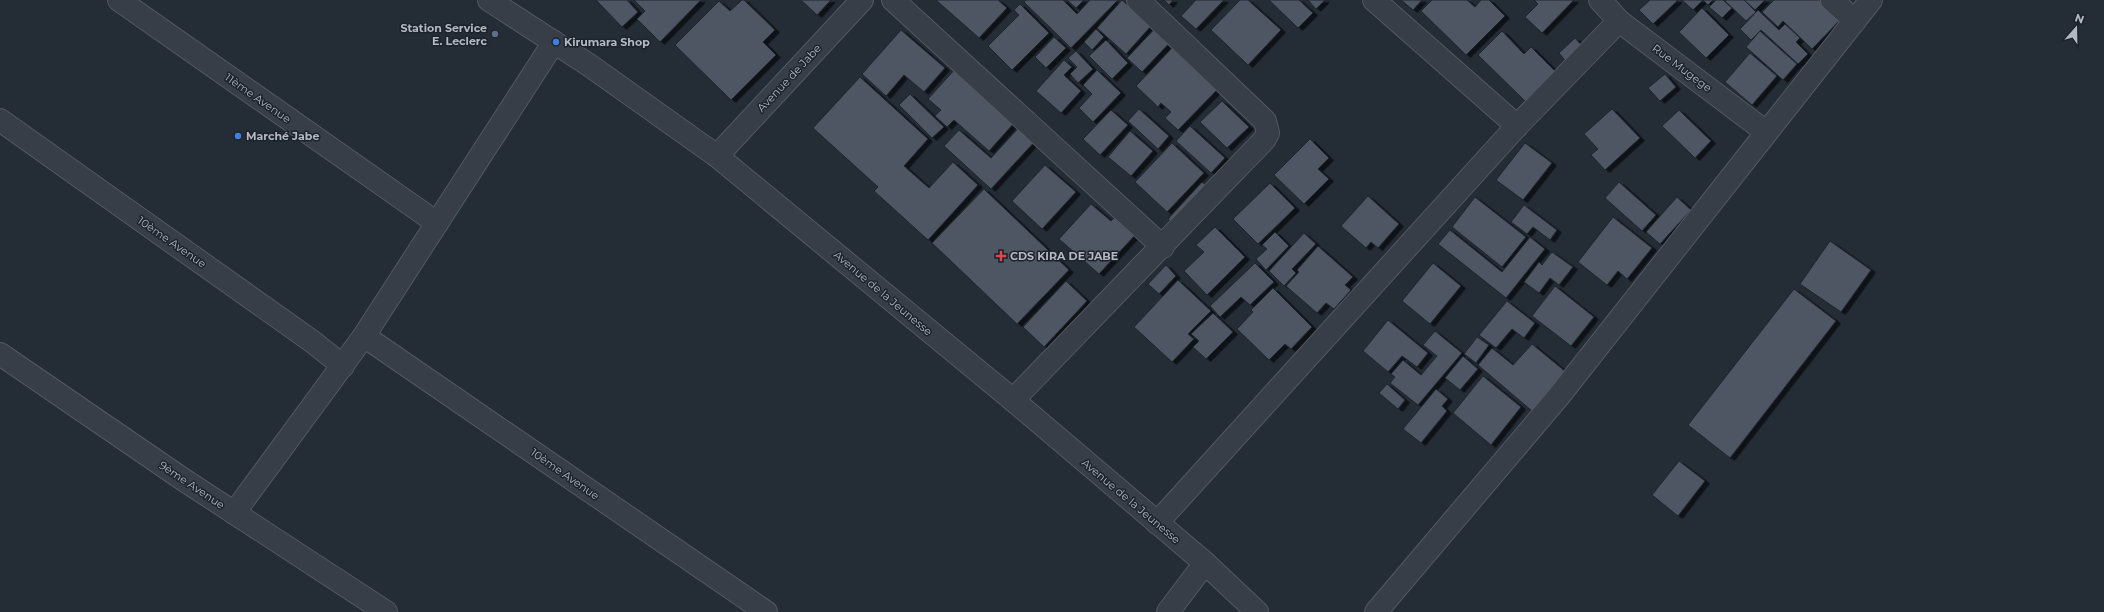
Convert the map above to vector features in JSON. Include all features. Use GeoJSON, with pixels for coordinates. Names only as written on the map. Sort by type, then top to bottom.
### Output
{"type":"FeatureCollection","features":[{"type":"Feature","properties":{"kind":"street","name":"11ème Avenue"},"geometry":{"type":"LineString","coordinates":[[119,0],[437,223]]}},
{"type":"Feature","properties":{"kind":"street","name":"Avenue de la Jeunesse"},"geometry":{"type":"LineString","coordinates":[[489,0],[554,42],[717,156],[1012,400],[1205,563],[1257,612]]}},
{"type":"Feature","properties":{"kind":"street"},"geometry":{"type":"LineString","coordinates":[[893,0],[1163,247]]}},
{"type":"Feature","properties":{"kind":"street"},"geometry":{"type":"LineString","coordinates":[[1012,400],[1163,247],[1264,140],[1268,133],[1268,128],[1265,121],[1138,0]]}},
{"type":"Feature","properties":{"kind":"street"},"geometry":{"type":"LineString","coordinates":[[1374,0],[1517,126]]}},
{"type":"Feature","properties":{"kind":"street","name":"Rue Mugege"},"geometry":{"type":"LineString","coordinates":[[1600,0],[1619,20],[1766,132]]}},
{"type":"Feature","properties":{"kind":"street"},"geometry":{"type":"LineString","coordinates":[[1832,0],[1855,21]]}},
{"type":"Feature","properties":{"kind":"street"},"geometry":{"type":"LineString","coordinates":[[1376,612],[1559,396],[1871,0]]}},
{"type":"Feature","properties":{"kind":"street","name":"Avenue de Jabe"},"geometry":{"type":"LineString","coordinates":[[717,156],[859,1]]}},
{"type":"Feature","properties":{"kind":"street"},"geometry":{"type":"LineString","coordinates":[[1157,523],[1517,126],[1619,20]]}},
{"type":"Feature","properties":{"kind":"street"},"geometry":{"type":"LineString","coordinates":[[234,513],[344,366],[554,42]]}},
{"type":"Feature","properties":{"kind":"street","name":"10ème Avenue"},"geometry":{"type":"LineString","coordinates":[[0,120],[313,342],[344,366]]}},
{"type":"Feature","properties":{"kind":"street","name":"10ème Avenue"},"geometry":{"type":"LineString","coordinates":[[364,336],[766,612]]}},
{"type":"Feature","properties":{"kind":"street","name":"9ème Avenue"},"geometry":{"type":"LineString","coordinates":[[0,354],[234,513],[386,612]]}},
{"type":"Feature","properties":{"kind":"street"},"geometry":{"type":"LineString","coordinates":[[1168,612],[1205,563]]}},
{"type":"Feature","properties":{"kind":"building"},"geometry":{"type":"Polygon","coordinates":[[[596,0],[627,0],[638,12],[622,27],[596,0]]]}},
{"type":"Feature","properties":{"kind":"building"},"geometry":{"type":"Polygon","coordinates":[[[634,0],[701,0],[660,42],[637,19],[645,11],[634,0]]]}},
{"type":"Feature","properties":{"kind":"building"},"geometry":{"type":"Polygon","coordinates":[[[742,0],[744,0],[775,30],[763,42],[776,55],[731,100],[675,45],[719,1],[730,11],[742,0]]]}},
{"type":"Feature","properties":{"kind":"building"},"geometry":{"type":"Polygon","coordinates":[[[801,0],[831,0],[817,15],[801,0]]]}},
{"type":"Feature","properties":{"kind":"building"},"geometry":{"type":"Polygon","coordinates":[[[936,0],[998,0],[1007,8],[979,38],[936,0]]]}},
{"type":"Feature","properties":{"kind":"building"},"geometry":{"type":"Polygon","coordinates":[[[1026,0],[1063,0],[1077,14],[1090,0],[1118,0],[1071,48],[1024,2],[1026,0]]]}},
{"type":"Feature","properties":{"kind":"building"},"geometry":{"type":"Polygon","coordinates":[[[1067,0],[1084,0],[1076,8],[1067,0]]]}},
{"type":"Feature","properties":{"kind":"building"},"geometry":{"type":"Polygon","coordinates":[[[1122,0],[1151,26],[1126,54],[1097,28],[1122,0]]]}},
{"type":"Feature","properties":{"kind":"building"},"geometry":{"type":"Polygon","coordinates":[[[1164,0],[1173,0],[1169,5],[1164,0]]]}},
{"type":"Feature","properties":{"kind":"building"},"geometry":{"type":"Polygon","coordinates":[[[1196,0],[1224,0],[1196,29],[1181,16],[1196,0]]]}},
{"type":"Feature","properties":{"kind":"building"},"geometry":{"type":"Polygon","coordinates":[[[1240,0],[1248,0],[1281,30],[1248,65],[1211,30],[1240,0]]]}},
{"type":"Feature","properties":{"kind":"building"},"geometry":{"type":"Polygon","coordinates":[[[1269,0],[1299,0],[1313,13],[1298,28],[1269,0]]]}},
{"type":"Feature","properties":{"kind":"building"},"geometry":{"type":"Polygon","coordinates":[[[1308,0],[1325,0],[1316,9],[1308,0]]]}},
{"type":"Feature","properties":{"kind":"building"},"geometry":{"type":"Polygon","coordinates":[[[1401,0],[1422,0],[1413,10],[1401,0]]]}},
{"type":"Feature","properties":{"kind":"building"},"geometry":{"type":"Polygon","coordinates":[[[1432,0],[1467,0],[1475,7],[1481,0],[1489,0],[1505,16],[1466,55],[1421,11],[1432,0]]]}},
{"type":"Feature","properties":{"kind":"building"},"geometry":{"type":"Polygon","coordinates":[[[1534,0],[1574,0],[1542,33],[1525,17],[1538,4],[1534,0]]]}},
{"type":"Feature","properties":{"kind":"building"},"geometry":{"type":"Polygon","coordinates":[[[1650,0],[1677,1],[1653,24],[1639,10],[1650,0]]]}},
{"type":"Feature","properties":{"kind":"building"},"geometry":{"type":"Polygon","coordinates":[[[1682,0],[1703,0],[1693,10],[1682,0]]]}},
{"type":"Feature","properties":{"kind":"building"},"geometry":{"type":"Polygon","coordinates":[[[1703,0],[1713,0],[1708,5],[1703,0]]]}},
{"type":"Feature","properties":{"kind":"building"},"geometry":{"type":"Polygon","coordinates":[[[1716,0],[1723,0],[1732,8],[1722,18],[1709,7],[1716,0]]]}},
{"type":"Feature","properties":{"kind":"building"},"geometry":{"type":"Polygon","coordinates":[[[1744,0],[1756,12],[1746,21],[1725,1],[1744,0]]]}},
{"type":"Feature","properties":{"kind":"building"},"geometry":{"type":"Polygon","coordinates":[[[1744,0],[1765,0],[1755,10],[1744,0]]]}},
{"type":"Feature","properties":{"kind":"building"},"geometry":{"type":"Polygon","coordinates":[[[1774,0],[1823,0],[1842,18],[1812,49],[1783,21],[1778,27],[1762,12],[1774,0]]]}},
{"type":"Feature","properties":{"kind":"building"},"geometry":{"type":"Polygon","coordinates":[[[1020,4],[1049,33],[1012,70],[988,46],[1019,15],[1014,10],[1020,4]]]}},
{"type":"Feature","properties":{"kind":"building"},"geometry":{"type":"Polygon","coordinates":[[[1702,8],[1729,35],[1706,58],[1679,32],[1702,8]]]}},
{"type":"Feature","properties":{"kind":"building"},"geometry":{"type":"Polygon","coordinates":[[[1758,10],[1779,30],[1785,24],[1800,38],[1796,42],[1808,54],[1798,64],[1761,30],[1751,40],[1740,29],[1758,10]]]}},
{"type":"Feature","properties":{"kind":"building"},"geometry":{"type":"Polygon","coordinates":[[[1161,22],[1176,36],[1142,72],[1127,58],[1161,22]]]}},
{"type":"Feature","properties":{"kind":"building"},"geometry":{"type":"Polygon","coordinates":[[[1096,29],[1104,37],[1092,50],[1084,42],[1096,29]]]}},
{"type":"Feature","properties":{"kind":"building"},"geometry":{"type":"Polygon","coordinates":[[[901,30],[945,68],[924,92],[904,75],[886,96],[862,74],[901,30]]]}},
{"type":"Feature","properties":{"kind":"building"},"geometry":{"type":"Polygon","coordinates":[[[1502,31],[1524,54],[1531,47],[1557,73],[1527,103],[1478,55],[1502,31]]]}},
{"type":"Feature","properties":{"kind":"building"},"geometry":{"type":"Polygon","coordinates":[[[1760,31],[1797,64],[1783,80],[1746,47],[1760,31]]]}},
{"type":"Feature","properties":{"kind":"building"},"geometry":{"type":"Polygon","coordinates":[[[1054,37],[1066,48],[1046,68],[1035,57],[1054,37]]]}},
{"type":"Feature","properties":{"kind":"building"},"geometry":{"type":"Polygon","coordinates":[[[1575,38],[1585,49],[1568,64],[1559,53],[1575,38]]]}},
{"type":"Feature","properties":{"kind":"building"},"geometry":{"type":"Polygon","coordinates":[[[1106,40],[1128,63],[1112,79],[1089,56],[1106,40]]]}},
{"type":"Feature","properties":{"kind":"building"},"geometry":{"type":"Polygon","coordinates":[[[1172,48],[1217,90],[1178,130],[1165,118],[1171,112],[1161,103],[1158,107],[1136,86],[1172,48]]]}},
{"type":"Feature","properties":{"kind":"building"},"geometry":{"type":"Polygon","coordinates":[[[1076,51],[1093,69],[1078,83],[1070,74],[1077,67],[1068,58],[1076,51]]]}},
{"type":"Feature","properties":{"kind":"building"},"geometry":{"type":"Polygon","coordinates":[[[1750,53],[1777,76],[1752,105],[1725,82],[1750,53]]]}},
{"type":"Feature","properties":{"kind":"building"},"geometry":{"type":"Polygon","coordinates":[[[1064,60],[1072,67],[1064,75],[1081,91],[1061,113],[1036,91],[1064,60]]]}},
{"type":"Feature","properties":{"kind":"building"},"geometry":{"type":"Polygon","coordinates":[[[956,68],[1015,122],[989,151],[954,120],[947,127],[935,116],[941,110],[928,99],[956,68]]]}},
{"type":"Feature","properties":{"kind":"building"},"geometry":{"type":"Polygon","coordinates":[[[1097,70],[1121,93],[1093,122],[1079,108],[1092,94],[1083,85],[1097,70]]]}},
{"type":"Feature","properties":{"kind":"building"},"geometry":{"type":"Polygon","coordinates":[[[1665,74],[1676,87],[1660,101],[1648,88],[1665,74]]]}},
{"type":"Feature","properties":{"kind":"building"},"geometry":{"type":"Polygon","coordinates":[[[860,77],[928,139],[904,166],[929,188],[953,162],[978,185],[928,240],[874,191],[878,187],[813,128],[860,77]]]}},
{"type":"Feature","properties":{"kind":"building"},"geometry":{"type":"Polygon","coordinates":[[[910,94],[944,127],[932,138],[899,105],[910,94]]]}},
{"type":"Feature","properties":{"kind":"building"},"geometry":{"type":"Polygon","coordinates":[[[1222,101],[1249,127],[1227,148],[1200,122],[1222,101]]]}},
{"type":"Feature","properties":{"kind":"building"},"geometry":{"type":"Polygon","coordinates":[[[1139,109],[1169,136],[1158,149],[1128,121],[1139,109]]]}},
{"type":"Feature","properties":{"kind":"building"},"geometry":{"type":"Polygon","coordinates":[[[1612,109],[1640,138],[1605,170],[1591,155],[1598,149],[1584,134],[1612,109]]]}},
{"type":"Feature","properties":{"kind":"building"},"geometry":{"type":"Polygon","coordinates":[[[1111,110],[1128,125],[1100,155],[1083,139],[1111,110]]]}},
{"type":"Feature","properties":{"kind":"building"},"geometry":{"type":"Polygon","coordinates":[[[1679,110],[1711,141],[1695,158],[1662,126],[1679,110]]]}},
{"type":"Feature","properties":{"kind":"building"},"geometry":{"type":"Polygon","coordinates":[[[1022,124],[1038,138],[991,189],[944,146],[959,130],[991,158],[1022,124]]]}},
{"type":"Feature","properties":{"kind":"building"},"geometry":{"type":"Polygon","coordinates":[[[1190,126],[1225,158],[1211,173],[1176,141],[1190,126]]]}},
{"type":"Feature","properties":{"kind":"building"},"geometry":{"type":"Polygon","coordinates":[[[1130,131],[1153,151],[1131,176],[1108,157],[1130,131]]]}},
{"type":"Feature","properties":{"kind":"building"},"geometry":{"type":"Polygon","coordinates":[[[1310,139],[1329,158],[1318,169],[1329,179],[1304,204],[1274,175],[1310,139]]]}},
{"type":"Feature","properties":{"kind":"building"},"geometry":{"type":"Polygon","coordinates":[[[1172,143],[1204,173],[1167,212],[1135,182],[1172,143]]]}},
{"type":"Feature","properties":{"kind":"building"},"geometry":{"type":"Polygon","coordinates":[[[1525,143],[1552,163],[1523,200],[1496,180],[1525,143]]]}},
{"type":"Feature","properties":{"kind":"building"},"geometry":{"type":"Polygon","coordinates":[[[1045,165],[1076,192],[1042,229],[1012,201],[1045,165]]]}},
{"type":"Feature","properties":{"kind":"building"},"geometry":{"type":"Polygon","coordinates":[[[1202,182],[1212,191],[1179,228],[1168,219],[1202,182]]]}},
{"type":"Feature","properties":{"kind":"building"},"geometry":{"type":"Polygon","coordinates":[[[1619,182],[1656,215],[1642,231],[1605,198],[1619,182]]]}},
{"type":"Feature","properties":{"kind":"building"},"geometry":{"type":"Polygon","coordinates":[[[1270,183],[1295,208],[1258,244],[1233,219],[1270,183]]]}},
{"type":"Feature","properties":{"kind":"building","name":"CDS KIRA DE JABE"},"geometry":{"type":"Polygon","coordinates":[[[984,189],[1069,270],[1017,324],[932,243],[984,189]]]}},
{"type":"Feature","properties":{"kind":"building"},"geometry":{"type":"Polygon","coordinates":[[[1368,196],[1399,224],[1378,248],[1371,242],[1366,248],[1341,226],[1368,196]]]}},
{"type":"Feature","properties":{"kind":"building"},"geometry":{"type":"Polygon","coordinates":[[[1475,197],[1526,237],[1502,267],[1452,227],[1475,197]]]}},
{"type":"Feature","properties":{"kind":"building"},"geometry":{"type":"Polygon","coordinates":[[[1677,197],[1691,210],[1660,244],[1646,232],[1677,197]]]}},
{"type":"Feature","properties":{"kind":"building"},"geometry":{"type":"Polygon","coordinates":[[[1091,204],[1111,221],[1117,215],[1137,233],[1099,274],[1059,239],[1091,204]]]}},
{"type":"Feature","properties":{"kind":"building"},"geometry":{"type":"Polygon","coordinates":[[[1524,205],[1557,230],[1550,240],[1533,227],[1527,234],[1511,222],[1524,205]]]}},
{"type":"Feature","properties":{"kind":"building"},"geometry":{"type":"Polygon","coordinates":[[[1613,217],[1652,248],[1627,279],[1618,271],[1607,285],[1578,262],[1613,217]]]}},
{"type":"Feature","properties":{"kind":"building"},"geometry":{"type":"Polygon","coordinates":[[[1215,227],[1245,257],[1207,295],[1184,271],[1204,252],[1196,245],[1215,227]]]}},
{"type":"Feature","properties":{"kind":"building"},"geometry":{"type":"Polygon","coordinates":[[[1450,230],[1502,272],[1530,237],[1545,249],[1506,298],[1438,244],[1450,230]]]}},
{"type":"Feature","properties":{"kind":"building"},"geometry":{"type":"Polygon","coordinates":[[[1275,232],[1289,246],[1266,270],[1256,259],[1267,249],[1262,245],[1275,232]]]}},
{"type":"Feature","properties":{"kind":"building"},"geometry":{"type":"Polygon","coordinates":[[[1304,233],[1316,244],[1292,269],[1296,273],[1284,286],[1269,271],[1304,233]]]}},
{"type":"Feature","properties":{"kind":"building"},"geometry":{"type":"Polygon","coordinates":[[[1830,241],[1871,270],[1841,312],[1800,284],[1830,241]]]}},
{"type":"Feature","properties":{"kind":"building"},"geometry":{"type":"Polygon","coordinates":[[[1318,246],[1353,277],[1345,285],[1351,290],[1334,309],[1326,303],[1317,313],[1286,286],[1299,272],[1297,270],[1318,246]]]}},
{"type":"Feature","properties":{"kind":"building"},"geometry":{"type":"Polygon","coordinates":[[[1552,252],[1573,267],[1559,285],[1550,278],[1539,293],[1524,282],[1539,262],[1542,265],[1552,252]]]}},
{"type":"Feature","properties":{"kind":"building"},"geometry":{"type":"Polygon","coordinates":[[[1255,263],[1274,282],[1250,305],[1241,297],[1220,317],[1210,306],[1255,263]]]}},
{"type":"Feature","properties":{"kind":"building"},"geometry":{"type":"Polygon","coordinates":[[[1433,263],[1461,286],[1430,324],[1402,301],[1433,263]]]}},
{"type":"Feature","properties":{"kind":"building"},"geometry":{"type":"Polygon","coordinates":[[[1166,265],[1176,276],[1159,294],[1148,284],[1166,265]]]}},
{"type":"Feature","properties":{"kind":"building"},"geometry":{"type":"Polygon","coordinates":[[[1178,280],[1211,311],[1188,334],[1194,339],[1172,362],[1134,327],[1178,280]]]}},
{"type":"Feature","properties":{"kind":"building"},"geometry":{"type":"Polygon","coordinates":[[[1066,281],[1087,301],[1044,347],[1023,327],[1066,281]]]}},
{"type":"Feature","properties":{"kind":"building"},"geometry":{"type":"Polygon","coordinates":[[[1555,286],[1594,317],[1571,346],[1532,316],[1555,286]]]}},
{"type":"Feature","properties":{"kind":"building"},"geometry":{"type":"Polygon","coordinates":[[[1273,288],[1312,327],[1291,349],[1285,344],[1269,360],[1237,329],[1253,312],[1251,310],[1273,288]]]}},
{"type":"Feature","properties":{"kind":"building"},"geometry":{"type":"Polygon","coordinates":[[[1794,289],[1836,321],[1730,458],[1688,425],[1794,289]]]}},
{"type":"Feature","properties":{"kind":"building"},"geometry":{"type":"Polygon","coordinates":[[[1507,301],[1535,323],[1524,338],[1512,329],[1496,348],[1479,335],[1507,301]]]}},
{"type":"Feature","properties":{"kind":"building"},"geometry":{"type":"Polygon","coordinates":[[[1213,313],[1233,332],[1206,359],[1193,347],[1199,341],[1191,334],[1213,313]]]}},
{"type":"Feature","properties":{"kind":"building"},"geometry":{"type":"Polygon","coordinates":[[[1388,320],[1428,353],[1417,367],[1402,356],[1388,372],[1363,351],[1388,320]]]}},
{"type":"Feature","properties":{"kind":"building"},"geometry":{"type":"Polygon","coordinates":[[[1435,331],[1462,353],[1418,405],[1390,383],[1395,377],[1391,374],[1403,360],[1421,375],[1437,356],[1423,345],[1435,331]]]}},
{"type":"Feature","properties":{"kind":"building"},"geometry":{"type":"Polygon","coordinates":[[[1477,337],[1489,345],[1476,363],[1464,354],[1477,337]]]}},
{"type":"Feature","properties":{"kind":"building"},"geometry":{"type":"Polygon","coordinates":[[[1532,344],[1566,372],[1532,411],[1478,365],[1492,348],[1513,365],[1532,344]]]}},
{"type":"Feature","properties":{"kind":"building"},"geometry":{"type":"Polygon","coordinates":[[[1463,356],[1478,369],[1460,390],[1445,378],[1463,356]]]}},
{"type":"Feature","properties":{"kind":"building"},"geometry":{"type":"Polygon","coordinates":[[[1483,376],[1521,407],[1491,445],[1453,413],[1483,376]]]}},
{"type":"Feature","properties":{"kind":"building"},"geometry":{"type":"Polygon","coordinates":[[[1387,384],[1405,400],[1398,409],[1379,393],[1387,384]]]}},
{"type":"Feature","properties":{"kind":"building"},"geometry":{"type":"Polygon","coordinates":[[[1436,389],[1448,399],[1442,406],[1447,411],[1421,443],[1403,429],[1436,389]]]}},
{"type":"Feature","properties":{"kind":"building"},"geometry":{"type":"Polygon","coordinates":[[[1679,461],[1705,481],[1678,516],[1652,495],[1679,461]]]}},
{"type":"Feature","properties":{"kind":"place","name":"Station Service E. Leclerc"},"geometry":{"type":"Point","coordinates":[495,34]}},
{"type":"Feature","properties":{"kind":"place","name":"Kirumara Shop"},"geometry":{"type":"Point","coordinates":[556,42]}},
{"type":"Feature","properties":{"kind":"place","name":"Marché Jabe"},"geometry":{"type":"Point","coordinates":[238,136]}},
{"type":"Feature","properties":{"kind":"place","name":"CDS KIRA DE JABE"},"geometry":{"type":"Point","coordinates":[1001,256]}}]}
